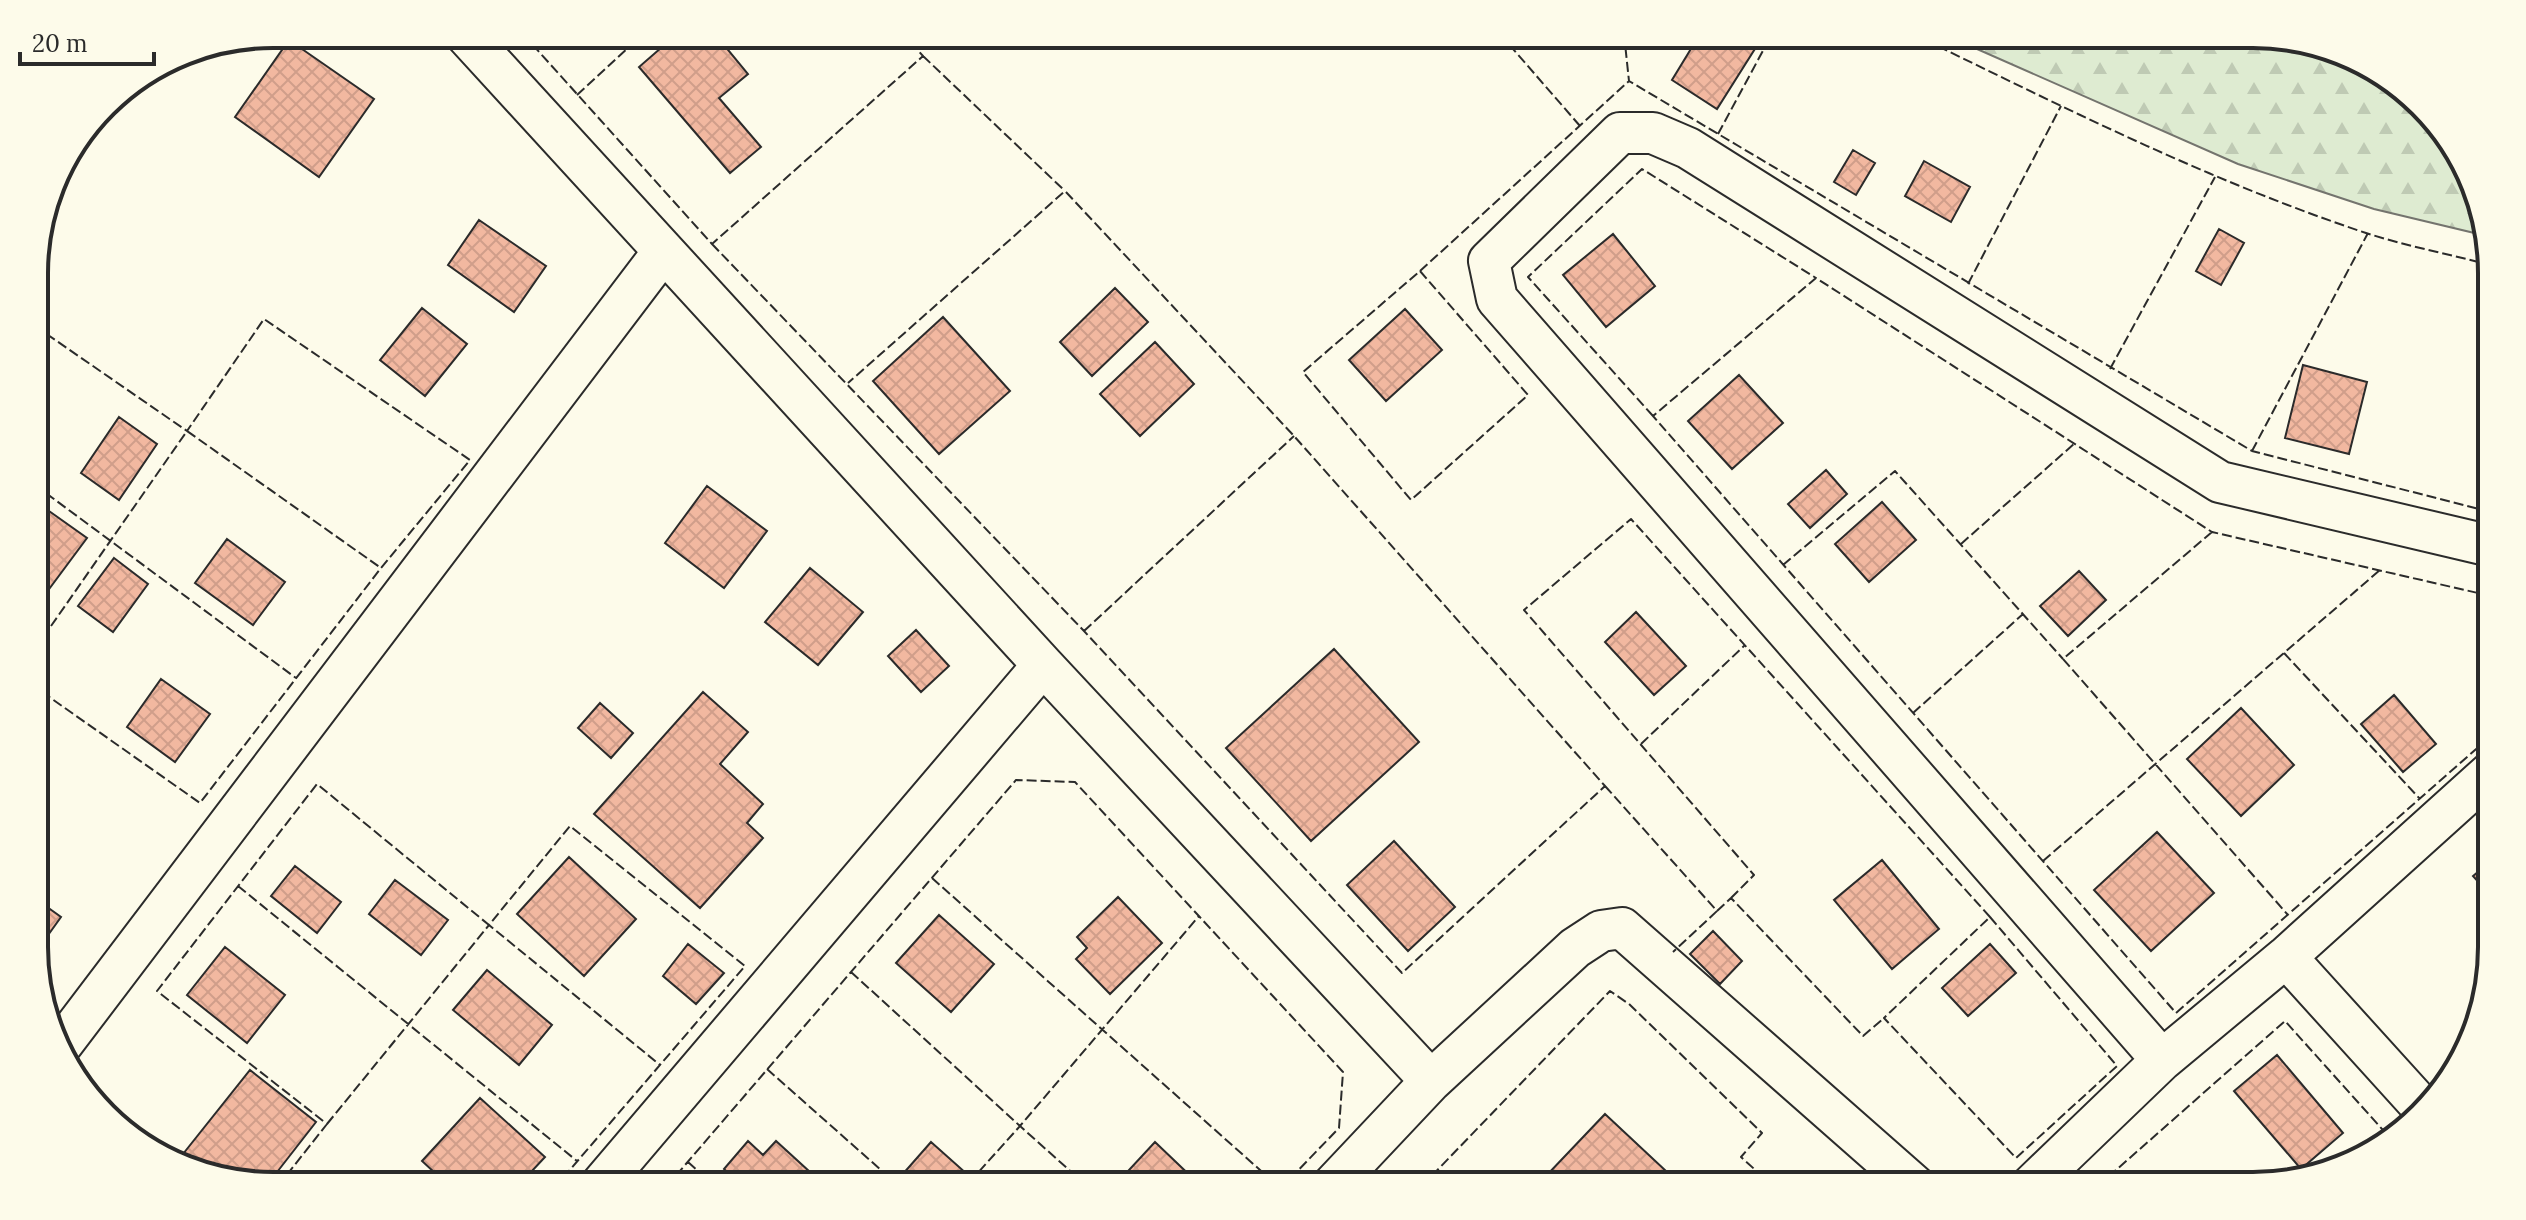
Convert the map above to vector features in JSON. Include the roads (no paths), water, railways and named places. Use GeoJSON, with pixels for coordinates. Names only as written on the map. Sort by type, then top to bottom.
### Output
{"type":"FeatureCollection","features":[{"type":"Feature","properties":{"kind":"street"},"geometry":{"type":"LineString","coordinates":[[478,48],[1043,665],[1431,1081]]}},
{"type":"Feature","properties":{"kind":"street"},"geometry":{"type":"LineString","coordinates":[[2162,1060],[1497,299],[1489,261],[1620,133],[1653,133],[1688,148],[2220,482],[2478,543]]}},
{"type":"Feature","properties":{"kind":"street"},"geometry":{"type":"LineString","coordinates":[[67,1037],[663,252]]}},
{"type":"Feature","properties":{"kind":"street"},"geometry":{"type":"LineString","coordinates":[[612,1172],[1043,665]]}},
{"type":"Feature","properties":{"kind":"street"},"geometry":{"type":"LineString","coordinates":[[2046,1172],[2162,1060],[2286,957],[2478,784]]}},
{"type":"Feature","properties":{"kind":"street"},"geometry":{"type":"LineString","coordinates":[[1345,1172],[1431,1081],[1575,948],[1601,931],[1622,928],[1899,1172]]}},
{"type":"Feature","properties":{"kind":"street"},"geometry":{"type":"LineString","coordinates":[[2286,957],[2416,1101]]}}]}
